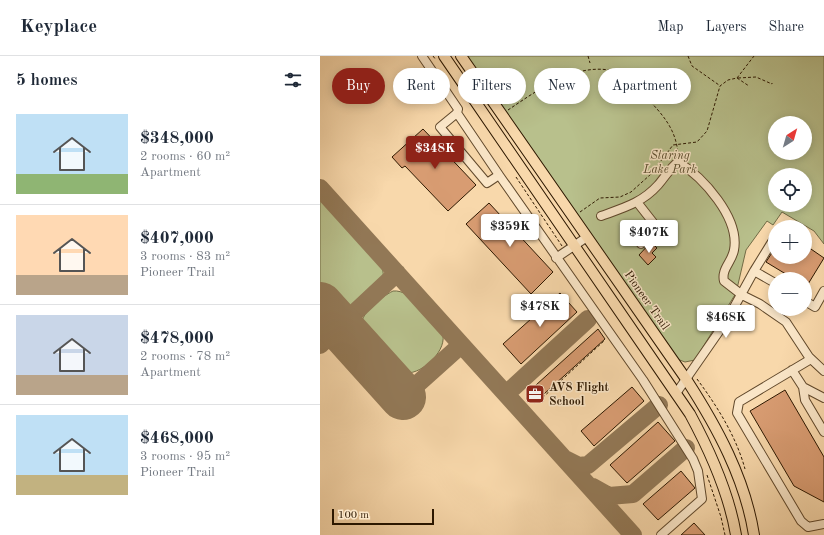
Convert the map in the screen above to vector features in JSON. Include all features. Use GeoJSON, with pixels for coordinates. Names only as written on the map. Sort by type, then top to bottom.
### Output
{"type":"FeatureCollection","features":[{"type":"Feature","properties":{"kind":"main road","name":"Pioneer Trail"},"geometry":{"type":"LineString","coordinates":[[461,56],[686,379],[715,425],[726,447],[747,505],[754,532]]}},
{"type":"Feature","properties":{"kind":"main road"},"geometry":{"type":"LineString","coordinates":[[441,59],[575,245],[677,392],[700,432],[711,456],[722,485],[735,534]]}},
{"type":"Feature","properties":{"kind":"street"},"geometry":{"type":"LineString","coordinates":[[422,56],[458,109],[458,113],[499,176],[643,380],[693,459],[698,471],[702,499],[661,535]]}},
{"type":"Feature","properties":{"kind":"street"},"geometry":{"type":"LineString","coordinates":[[458,113],[440,127],[487,183],[499,176]]}},
{"type":"Feature","properties":{"kind":"street"},"geometry":{"type":"LineString","coordinates":[[601,216],[637,202],[657,186],[672,167],[678,162],[706,184],[729,219],[735,246],[732,258],[725,269],[723,277],[724,282],[786,322],[811,359],[824,371]]}},
{"type":"Feature","properties":{"kind":"street"},"geometry":{"type":"LineString","coordinates":[[637,202],[655,225],[655,230],[641,244]]}},
{"type":"Feature","properties":{"kind":"street"},"geometry":{"type":"LineString","coordinates":[[556,258],[586,237]]}},
{"type":"Feature","properties":{"kind":"street"},"geometry":{"type":"LineString","coordinates":[[677,392],[727,320],[742,295],[745,286],[768,248]]}},
{"type":"Feature","properties":{"kind":"street"},"geometry":{"type":"LineString","coordinates":[[754,271],[768,279]]}},
{"type":"Feature","properties":{"kind":"street"},"geometry":{"type":"LineString","coordinates":[[812,305],[815,307],[824,291]]}},
{"type":"Feature","properties":{"kind":"street"},"geometry":{"type":"LineString","coordinates":[[811,359],[740,402],[736,413],[801,522],[808,527],[824,524]]}},
{"type":"Feature","properties":{"kind":"street"},"geometry":{"type":"LineString","coordinates":[[792,370],[803,387],[805,400],[824,432]]}},
{"type":"Feature","properties":{"kind":"street"},"geometry":{"type":"LineString","coordinates":[[803,387],[824,398]]}},
{"type":"Feature","properties":{"kind":"path"},"geometry":{"type":"LineString","coordinates":[[433,56],[441,59]]}},
{"type":"Feature","properties":{"kind":"path"},"geometry":{"type":"LineString","coordinates":[[587,64],[591,64],[588,56]]}},
{"type":"Feature","properties":{"kind":"path"},"geometry":{"type":"LineString","coordinates":[[688,56],[692,66],[720,86]]}},
{"type":"Feature","properties":{"kind":"path"},"geometry":{"type":"LineString","coordinates":[[737,78],[754,56]]}},
{"type":"Feature","properties":{"kind":"path"},"geometry":{"type":"LineString","coordinates":[[607,66],[629,78],[660,111],[673,129],[677,144],[678,162]]}},
{"type":"Feature","properties":{"kind":"path"},"geometry":{"type":"LineString","coordinates":[[579,213],[600,198],[620,197],[631,192],[652,174],[669,147],[677,144],[698,142],[705,133],[720,86],[728,80],[756,77],[772,83]]}},
{"type":"Feature","properties":{"kind":"path"},"geometry":{"type":"LineString","coordinates":[[737,78],[749,86]]}},
{"type":"Feature","properties":{"kind":"path"},"geometry":{"type":"LineString","coordinates":[[508,111],[534,93]]}},
{"type":"Feature","properties":{"kind":"path"},"geometry":{"type":"LineString","coordinates":[[516,177],[566,251]]}},
{"type":"Feature","properties":{"kind":"path"},"geometry":{"type":"LineString","coordinates":[[539,399],[540,400],[611,335]]}},
{"type":"Feature","properties":{"kind":"path"},"geometry":{"type":"LineString","coordinates":[[707,475],[721,517],[725,535]]}},
{"type":"Feature","properties":{"kind":"green space","name":"Staring Lake Park"},"geometry":{"type":"Polygon","coordinates":[[[466,56],[824,56],[824,244],[812,230],[812,220],[795,220],[782,212],[776,220],[768,220],[746,250],[736,293],[695,360],[685,362],[677,359],[499,104],[526,104],[526,68],[474,68],[466,56]]]}},
{"type":"Feature","properties":{"kind":"green space"},"geometry":{"type":"Polygon","coordinates":[[[320,196],[380,263],[383,270],[383,278],[377,287],[359,302],[347,307],[342,307],[336,304],[320,286],[320,196]]]}},
{"type":"Feature","properties":{"kind":"green space"},"geometry":{"type":"Polygon","coordinates":[[[393,291],[407,295],[414,300],[427,313],[442,332],[442,346],[438,353],[427,365],[413,372],[406,373],[395,367],[368,340],[361,328],[363,317],[372,306],[393,291]]]}},
{"type":"Feature","properties":{"kind":"building"},"geometry":{"type":"Polygon","coordinates":[[[423,129],[476,185],[448,211],[405,166],[402,168],[392,157],[423,129]]]}},
{"type":"Feature","properties":{"kind":"building"},"geometry":{"type":"Polygon","coordinates":[[[489,203],[553,272],[531,294],[466,224],[489,203]]]}},
{"type":"Feature","properties":{"kind":"building"},"geometry":{"type":"Polygon","coordinates":[[[651,242],[657,248],[652,253],[656,257],[648,265],[639,255],[651,242]]]}},
{"type":"Feature","properties":{"kind":"building"},"geometry":{"type":"Polygon","coordinates":[[[812,250],[824,258],[812,278],[812,272],[782,272],[769,264],[812,264],[812,250]]]}},
{"type":"Feature","properties":{"kind":"building"},"geometry":{"type":"Polygon","coordinates":[[[560,293],[577,312],[521,364],[503,344],[560,293]]]}},
{"type":"Feature","properties":{"kind":"building"},"geometry":{"type":"Polygon","coordinates":[[[598,329],[605,339],[534,403],[526,394],[598,329]]]}},
{"type":"Feature","properties":{"kind":"building"},"geometry":{"type":"Polygon","coordinates":[[[632,387],[644,401],[594,446],[581,431],[632,387]]]}},
{"type":"Feature","properties":{"kind":"building"},"geometry":{"type":"Polygon","coordinates":[[[785,390],[824,457],[824,502],[794,486],[750,411],[785,390]]]}},
{"type":"Feature","properties":{"kind":"building"},"geometry":{"type":"Polygon","coordinates":[[[658,422],[675,441],[627,483],[610,465],[658,422]]]}},
{"type":"Feature","properties":{"kind":"building"},"geometry":{"type":"Polygon","coordinates":[[[681,471],[695,488],[658,520],[643,504],[681,471]]]}},
{"type":"Feature","properties":{"kind":"building"},"geometry":{"type":"Polygon","coordinates":[[[694,523],[705,535],[681,535],[694,523]]]}},
{"type":"Feature","properties":{"kind":"taxiway"},"geometry":{"type":"LineString","coordinates":[[320,188],[633,535]]}},
{"type":"Feature","properties":{"kind":"taxiway"},"geometry":{"type":"LineString","coordinates":[[320,345],[397,273]]}},
{"type":"Feature","properties":{"kind":"taxiway"},"geometry":{"type":"LineString","coordinates":[[506,394],[588,319]]}},
{"type":"Feature","properties":{"kind":"taxiway"},"geometry":{"type":"LineString","coordinates":[[403,397],[461,345]]}},
{"type":"Feature","properties":{"kind":"taxiway"},"geometry":{"type":"LineString","coordinates":[[565,459],[579,466],[588,465],[659,405]]}},
{"type":"Feature","properties":{"kind":"taxiway"},"geometry":{"type":"LineString","coordinates":[[593,487],[609,496],[633,494],[686,448]]}},
{"type":"Feature","properties":{"kind":"runway"},"geometry":{"type":"LineString","coordinates":[[320,305],[403,397]]}},
{"type":"Feature","properties":{"kind":"place","name":"AV8 Flight School"},"geometry":{"type":"Point","coordinates":[535,394]}}]}
